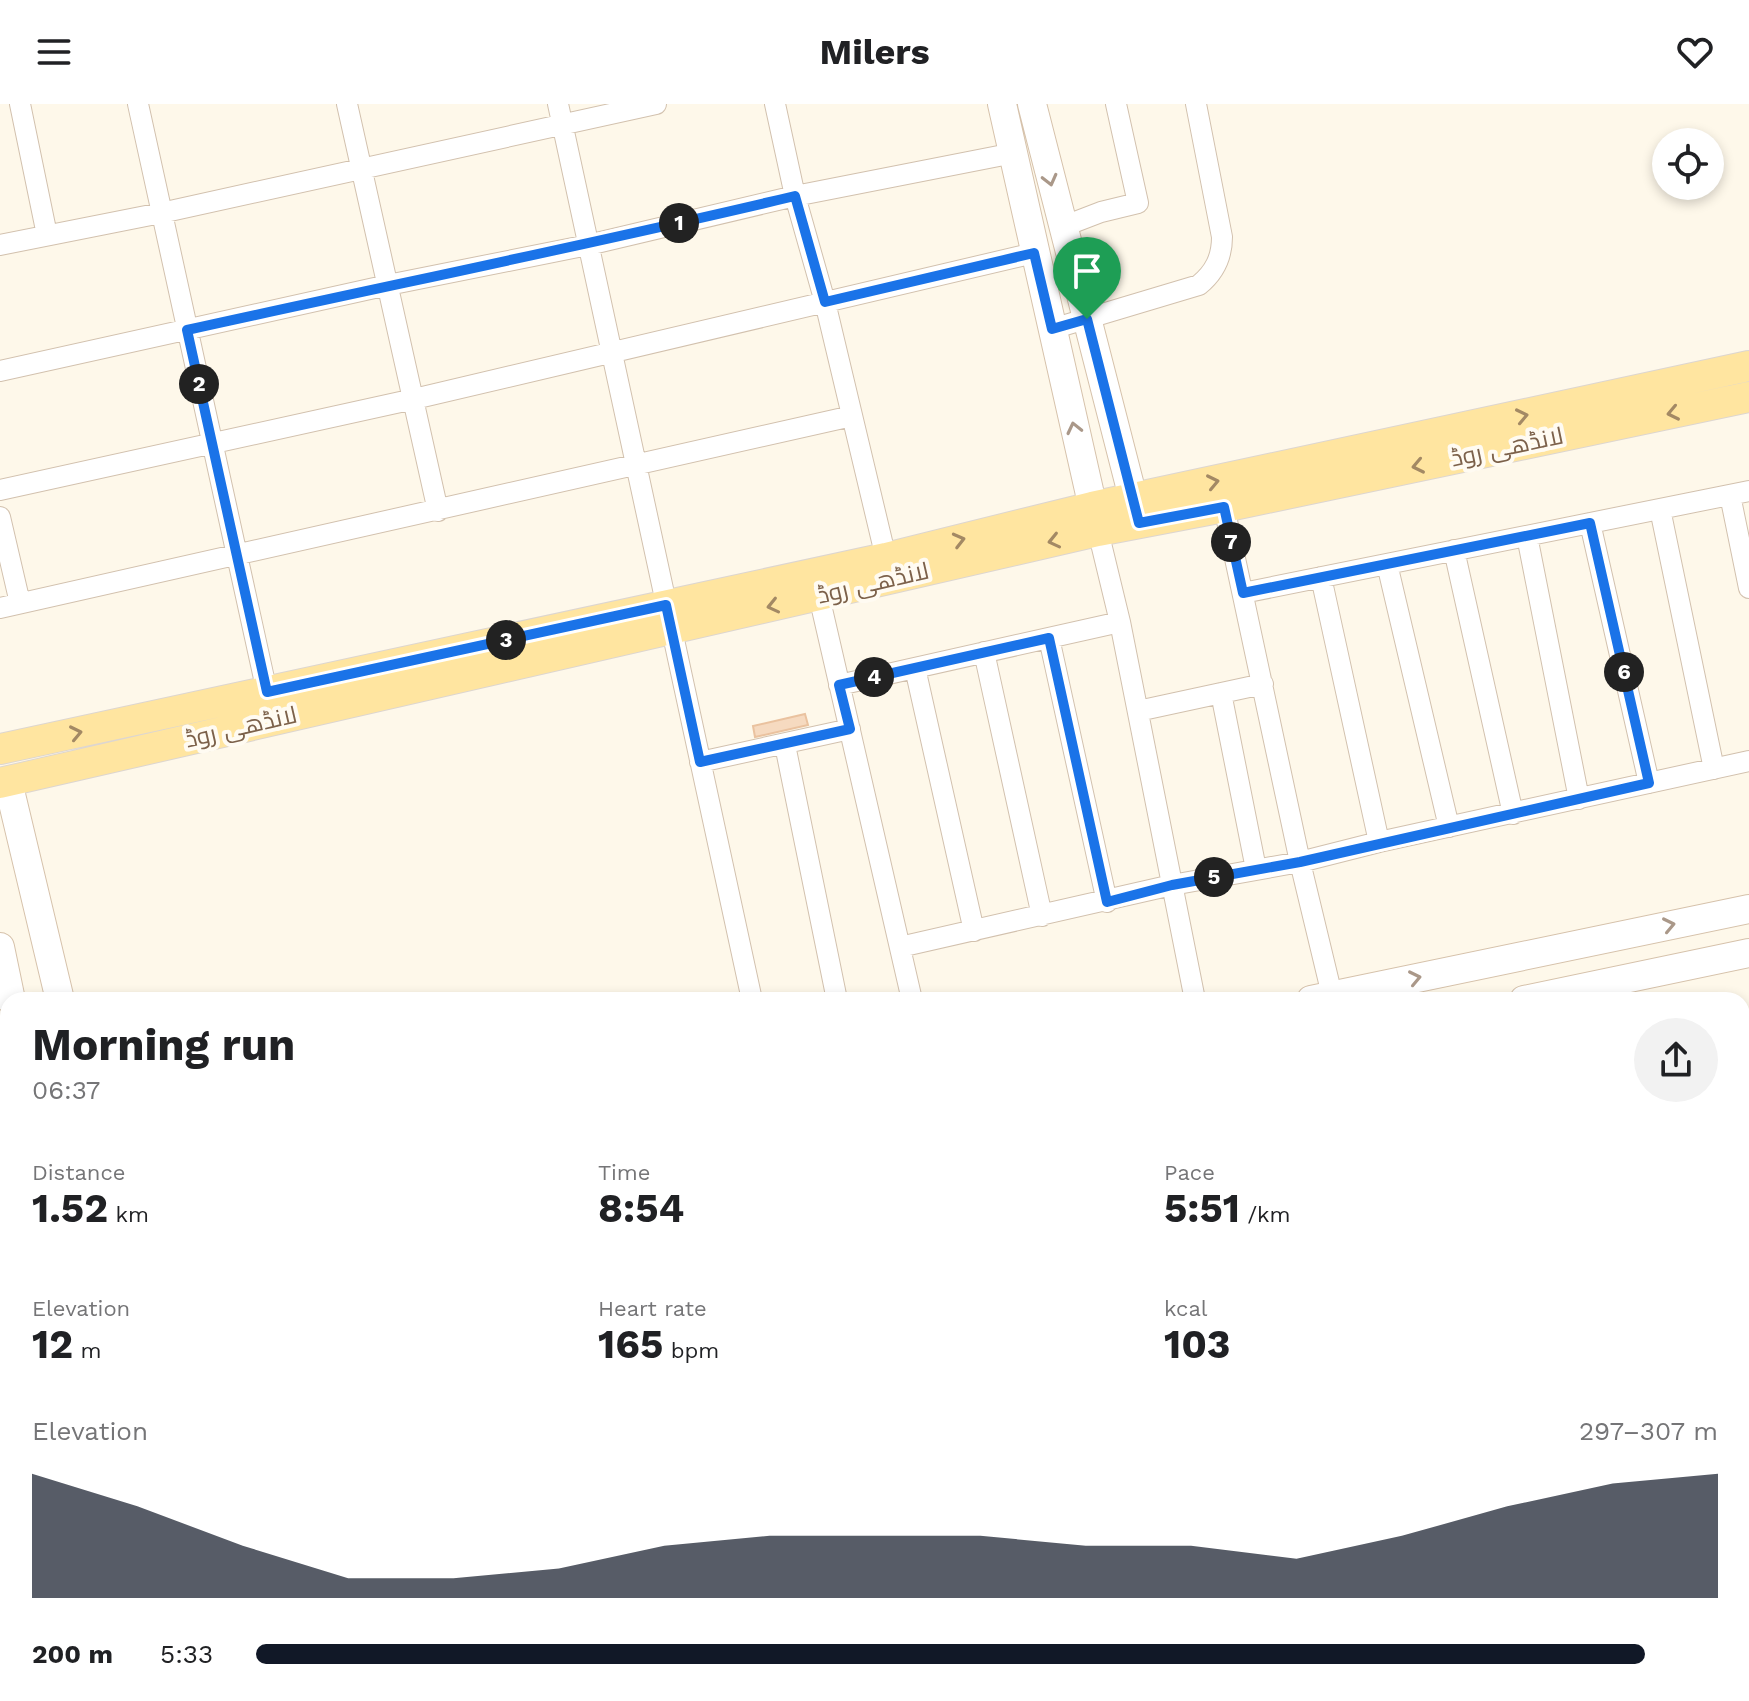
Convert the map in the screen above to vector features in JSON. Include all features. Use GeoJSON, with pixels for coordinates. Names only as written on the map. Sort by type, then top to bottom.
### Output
{"type":"FeatureCollection","features":[{"type":"Feature","properties":{"kind":"main road","name":"لانڈھی روڈ"},"geometry":{"type":"LineString","coordinates":[[4,783],[669,616],[886,558],[1137,511],[1749,366]]}},
{"type":"Feature","properties":{"kind":"main road","name":"لانڈھی روڈ"},"geometry":{"type":"LineString","coordinates":[[1137,511],[1224,507],[1749,397]]}},
{"type":"Feature","properties":{"kind":"main road","name":"لانڈھی روڈ"},"geometry":{"type":"LineString","coordinates":[[0,749],[267,692],[669,616],[819,596],[1095,519]]}},
{"type":"Feature","properties":{"kind":"street"},"geometry":{"type":"LineString","coordinates":[[20,104],[47,235]]}},
{"type":"Feature","properties":{"kind":"street"},"geometry":{"type":"LineString","coordinates":[[138,104],[267,692]]}},
{"type":"Feature","properties":{"kind":"street"},"geometry":{"type":"LineString","coordinates":[[347,104],[438,511]]}},
{"type":"Feature","properties":{"kind":"street"},"geometry":{"type":"LineString","coordinates":[[0,245],[161,213],[363,167],[560,114],[656,104]]}},
{"type":"Feature","properties":{"kind":"street"},"geometry":{"type":"LineString","coordinates":[[775,104],[795,196],[825,302],[886,558]]}},
{"type":"Feature","properties":{"kind":"street"},"geometry":{"type":"LineString","coordinates":[[1002,104],[1120,622],[1193,992]]}},
{"type":"Feature","properties":{"kind":"street"},"geometry":{"type":"LineString","coordinates":[[1032,104],[1137,511]]}},
{"type":"Feature","properties":{"kind":"street"},"geometry":{"type":"LineString","coordinates":[[1062,227],[1101,212],[1138,203],[1116,104]]}},
{"type":"Feature","properties":{"kind":"street"},"geometry":{"type":"LineString","coordinates":[[1052,329],[1199,285],[1210,276],[1222,254],[1222,237],[1196,104]]}},
{"type":"Feature","properties":{"kind":"street"},"geometry":{"type":"LineString","coordinates":[[560,114],[750,992]]}},
{"type":"Feature","properties":{"kind":"street"},"geometry":{"type":"LineString","coordinates":[[0,371],[388,285],[588,245],[795,196],[1014,153]]}},
{"type":"Feature","properties":{"kind":"street"},"geometry":{"type":"LineString","coordinates":[[0,490],[414,399],[1034,253]]}},
{"type":"Feature","properties":{"kind":"street"},"geometry":{"type":"LineString","coordinates":[[0,517],[10,606],[852,416]]}},
{"type":"Feature","properties":{"kind":"street"},"geometry":{"type":"LineString","coordinates":[[1243,593],[1740,493],[1749,588]]}},
{"type":"Feature","properties":{"kind":"street"},"geometry":{"type":"LineString","coordinates":[[1224,507],[1325,992]]}},
{"type":"Feature","properties":{"kind":"street"},"geometry":{"type":"LineString","coordinates":[[1660,509],[1714,769]]}},
{"type":"Feature","properties":{"kind":"street"},"geometry":{"type":"LineString","coordinates":[[1590,523],[1649,783]]}},
{"type":"Feature","properties":{"kind":"street"},"geometry":{"type":"LineString","coordinates":[[1527,536],[1579,799]]}},
{"type":"Feature","properties":{"kind":"street"},"geometry":{"type":"LineString","coordinates":[[1454,550],[1513,814]]}},
{"type":"Feature","properties":{"kind":"street"},"geometry":{"type":"LineString","coordinates":[[1387,564],[1449,827]]}},
{"type":"Feature","properties":{"kind":"street"},"geometry":{"type":"LineString","coordinates":[[1321,577],[1379,842]]}},
{"type":"Feature","properties":{"kind":"street"},"geometry":{"type":"LineString","coordinates":[[819,596],[910,992]]}},
{"type":"Feature","properties":{"kind":"street"},"geometry":{"type":"LineString","coordinates":[[839,685],[1120,622]]}},
{"type":"Feature","properties":{"kind":"street"},"geometry":{"type":"LineString","coordinates":[[1049,638],[1107,902]]}},
{"type":"Feature","properties":{"kind":"street"},"geometry":{"type":"LineString","coordinates":[[984,652],[1042,916]]}},
{"type":"Feature","properties":{"kind":"street"},"geometry":{"type":"LineString","coordinates":[[915,668],[974,931]]}},
{"type":"Feature","properties":{"kind":"street"},"geometry":{"type":"LineString","coordinates":[[1138,711],[1263,684]]}},
{"type":"Feature","properties":{"kind":"street"},"geometry":{"type":"LineString","coordinates":[[1221,693],[1256,869]]}},
{"type":"Feature","properties":{"kind":"street"},"geometry":{"type":"LineString","coordinates":[[700,762],[850,729]]}},
{"type":"Feature","properties":{"kind":"street"},"geometry":{"type":"LineString","coordinates":[[785,745],[835,992]]}},
{"type":"Feature","properties":{"kind":"street"},"geometry":{"type":"LineString","coordinates":[[900,947],[1172,885],[1300,862],[1749,761]]}},
{"type":"Feature","properties":{"kind":"street"},"geometry":{"type":"LineString","coordinates":[[4,783],[58,992]]}},
{"type":"Feature","properties":{"kind":"street"},"geometry":{"type":"LineString","coordinates":[[1355,992],[1749,909]]}},
{"type":"Feature","properties":{"kind":"street"},"geometry":{"type":"LineString","coordinates":[[0,947],[9,992]]}},
{"type":"Feature","properties":{"kind":"street"},"geometry":{"type":"LineString","coordinates":[[1579,992],[1749,955]]}},
{"type":"Feature","properties":{"kind":"building"},"geometry":{"type":"Polygon","coordinates":[[[805,714],[808,725],[755,737],[753,726],[805,714]]]}},
{"type":"Feature","properties":{"kind":"route"},"geometry":{"type":"LineString","coordinates":[[795,196],[825,302],[1034,253],[1052,329],[1087,319],[1139,523],[1224,507],[1243,593],[1590,523],[1649,783],[1300,862],[1172,885],[1107,902],[1049,638],[839,685],[850,729],[700,762],[666,605],[267,692],[187,330],[588,245],[795,196]]}}]}
